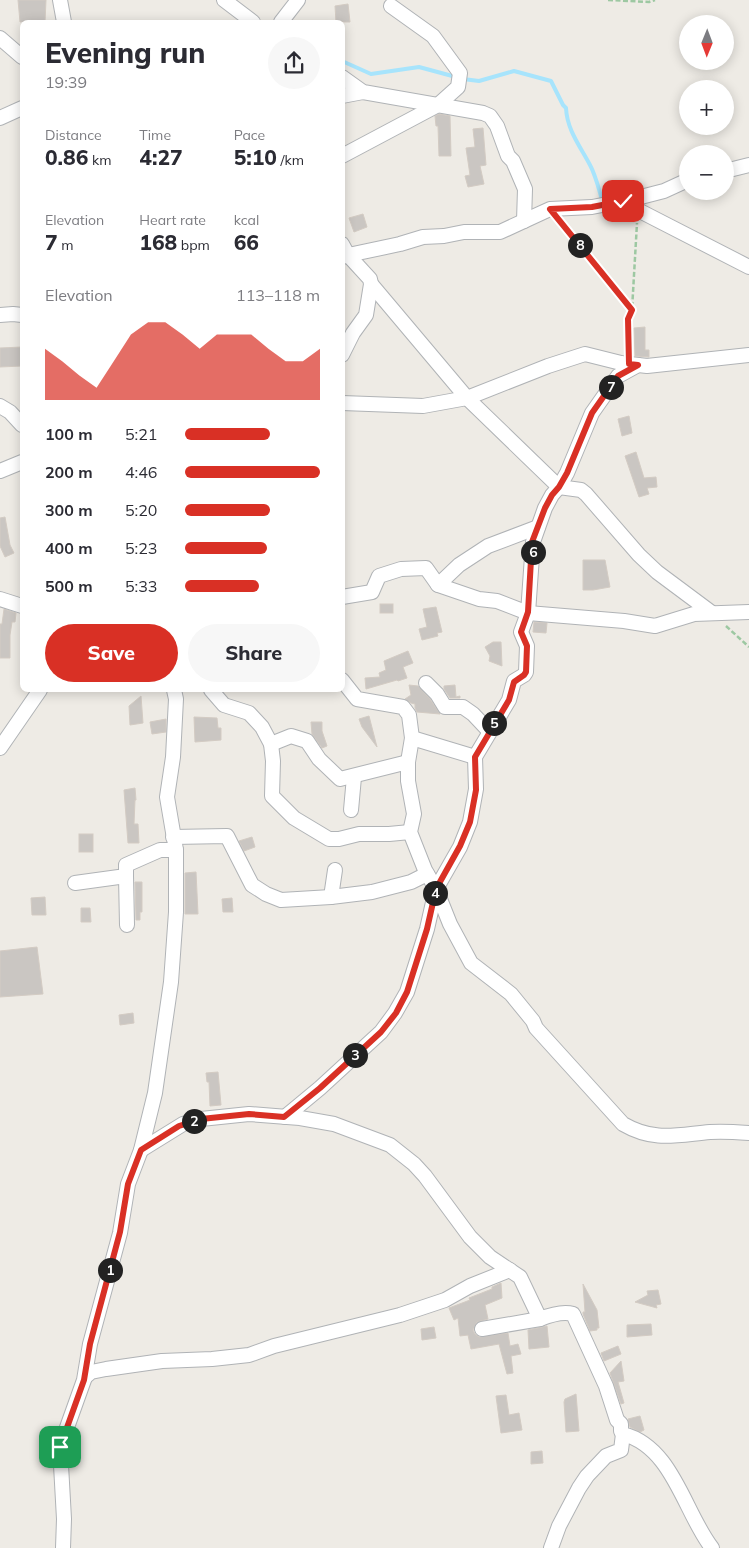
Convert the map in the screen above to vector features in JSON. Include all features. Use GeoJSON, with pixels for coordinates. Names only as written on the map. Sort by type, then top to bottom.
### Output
{"type":"FeatureCollection","features":[{"type":"Feature","properties":{"kind":"street"},"geometry":{"type":"LineString","coordinates":[[60,0],[64,20]]}},
{"type":"Feature","properties":{"kind":"street"},"geometry":{"type":"LineString","coordinates":[[224,0],[250,20]]}},
{"type":"Feature","properties":{"kind":"street"},"geometry":{"type":"LineString","coordinates":[[283,20],[298,0]]}},
{"type":"Feature","properties":{"kind":"street"},"geometry":{"type":"LineString","coordinates":[[345,154],[438,105],[458,87],[460,74],[433,36],[391,6]]}},
{"type":"Feature","properties":{"kind":"street"},"geometry":{"type":"LineString","coordinates":[[0,38],[20,55]]}},
{"type":"Feature","properties":{"kind":"street"},"geometry":{"type":"LineString","coordinates":[[345,79],[363,92]]}},
{"type":"Feature","properties":{"kind":"street"},"geometry":{"type":"LineString","coordinates":[[345,95],[363,92],[484,113],[490,116],[497,126],[508,156],[513,161],[526,189],[524,221]]}},
{"type":"Feature","properties":{"kind":"street"},"geometry":{"type":"LineString","coordinates":[[0,118],[20,109]]}},
{"type":"Feature","properties":{"kind":"street"},"geometry":{"type":"LineString","coordinates":[[734,169],[749,165]]}},
{"type":"Feature","properties":{"kind":"street"},"geometry":{"type":"LineString","coordinates":[[345,252],[400,244],[423,237],[444,236],[464,232],[500,232],[550,209],[592,207],[613,203],[664,191],[679,184]]}},
{"type":"Feature","properties":{"kind":"street"},"geometry":{"type":"LineString","coordinates":[[613,203],[634,208],[749,267]]}},
{"type":"Feature","properties":{"kind":"street"},"geometry":{"type":"LineString","coordinates":[[345,253],[370,279],[371,284],[467,398],[559,487],[581,490],[586,494],[639,555],[657,572],[712,613]]}},
{"type":"Feature","properties":{"kind":"street"},"geometry":{"type":"LineString","coordinates":[[345,349],[353,333],[366,315],[371,284]]}},
{"type":"Feature","properties":{"kind":"street"},"geometry":{"type":"LineString","coordinates":[[0,315],[20,315]]}},
{"type":"Feature","properties":{"kind":"street"},"geometry":{"type":"LineString","coordinates":[[345,403],[423,406],[467,398],[581,355],[634,365],[658,366],[749,355]]}},
{"type":"Feature","properties":{"kind":"street"},"geometry":{"type":"LineString","coordinates":[[284,1117],[320,1088],[381,1032],[396,1013],[407,992],[427,929],[436,889],[460,846],[470,822],[476,790],[475,757],[509,700],[514,682],[526,672],[527,646],[521,632],[528,612],[532,542],[552,495],[567,473],[592,413],[618,376],[634,365]]}},
{"type":"Feature","properties":{"kind":"street"},"geometry":{"type":"LineString","coordinates":[[0,406],[10,412],[20,423]]}},
{"type":"Feature","properties":{"kind":"street"},"geometry":{"type":"LineString","coordinates":[[0,472],[20,463]]}},
{"type":"Feature","properties":{"kind":"street"},"geometry":{"type":"LineString","coordinates":[[438,585],[459,566],[488,546],[538,527]]}},
{"type":"Feature","properties":{"kind":"street"},"geometry":{"type":"LineString","coordinates":[[345,596],[372,592],[379,576],[401,569],[426,568],[438,585],[479,599],[497,601],[528,612],[624,621],[654,626],[694,614],[749,612]]}},
{"type":"Feature","properties":{"kind":"street"},"geometry":{"type":"LineString","coordinates":[[0,599],[20,605]]}},
{"type":"Feature","properties":{"kind":"street"},"geometry":{"type":"LineString","coordinates":[[426,683],[437,694],[445,707],[463,707],[473,714],[489,731]]}},
{"type":"Feature","properties":{"kind":"street"},"geometry":{"type":"LineString","coordinates":[[345,684],[357,699],[403,707],[408,715],[412,738],[408,762],[408,781],[414,814],[410,832],[450,924],[471,963],[511,994],[533,1020],[536,1028],[623,1124],[641,1134],[666,1136],[712,1132],[749,1133]]}},
{"type":"Feature","properties":{"kind":"street"},"geometry":{"type":"LineString","coordinates":[[0,748],[39,692]]}},
{"type":"Feature","properties":{"kind":"street"},"geometry":{"type":"LineString","coordinates":[[63,1548],[64,1519],[60,1447],[84,1377],[90,1344],[120,1232],[128,1184],[141,1150],[155,1093],[171,982],[176,912],[174,843],[167,797],[173,757],[176,699],[174,692]]}},
{"type":"Feature","properties":{"kind":"street"},"geometry":{"type":"LineString","coordinates":[[213,692],[228,707],[249,713],[259,723],[271,744],[272,796],[294,818],[330,839],[339,839],[359,834],[410,832]]}},
{"type":"Feature","properties":{"kind":"street"},"geometry":{"type":"LineString","coordinates":[[271,744],[291,736],[307,741],[319,759],[340,779],[408,762]]}},
{"type":"Feature","properties":{"kind":"street"},"geometry":{"type":"LineString","coordinates":[[412,738],[475,757]]}},
{"type":"Feature","properties":{"kind":"street"},"geometry":{"type":"LineString","coordinates":[[351,810],[354,777]]}},
{"type":"Feature","properties":{"kind":"street"},"geometry":{"type":"LineString","coordinates":[[127,925],[126,865],[174,843],[227,836],[252,885],[274,898],[291,900],[372,892],[411,882],[427,874]]}},
{"type":"Feature","properties":{"kind":"street"},"geometry":{"type":"LineString","coordinates":[[332,897],[335,870]]}},
{"type":"Feature","properties":{"kind":"street"},"geometry":{"type":"LineString","coordinates":[[76,883],[126,876]]}},
{"type":"Feature","properties":{"kind":"street"},"geometry":{"type":"LineString","coordinates":[[141,1150],[179,1126],[201,1119],[249,1114],[334,1124],[390,1145],[414,1164],[425,1176],[470,1237],[490,1257],[520,1276],[540,1319]]}},
{"type":"Feature","properties":{"kind":"street"},"geometry":{"type":"LineString","coordinates":[[84,1377],[91,1372],[162,1361],[212,1359],[249,1354],[400,1315],[446,1300],[470,1286],[510,1270]]}},
{"type":"Feature","properties":{"kind":"street"},"geometry":{"type":"LineString","coordinates":[[482,1329],[571,1312],[606,1386],[617,1420],[622,1424],[621,1450],[606,1456],[587,1476],[559,1526],[551,1548]]}},
{"type":"Feature","properties":{"kind":"street"},"geometry":{"type":"LineString","coordinates":[[623,1434],[635,1437],[659,1458],[674,1479],[712,1548]]}},
{"type":"Feature","properties":{"kind":"path"},"geometry":{"type":"LineString","coordinates":[[608,0],[649,2],[655,0]]}},
{"type":"Feature","properties":{"kind":"path"},"geometry":{"type":"LineString","coordinates":[[634,208],[637,218],[632,310],[628,319],[634,365]]}},
{"type":"Feature","properties":{"kind":"path"},"geometry":{"type":"LineString","coordinates":[[550,209],[632,310]]}},
{"type":"Feature","properties":{"kind":"path"},"geometry":{"type":"LineString","coordinates":[[712,613],[749,647]]}},
{"type":"Feature","properties":{"kind":"building"},"geometry":{"type":"Polygon","coordinates":[[[18,0],[46,0],[45,20],[20,20],[20,22],[18,0]]]}},
{"type":"Feature","properties":{"kind":"building"},"geometry":{"type":"Polygon","coordinates":[[[348,4],[350,22],[336,20],[335,6],[348,4]]]}},
{"type":"Feature","properties":{"kind":"building"},"geometry":{"type":"Polygon","coordinates":[[[439,114],[450,116],[451,156],[439,156],[438,126],[436,126],[435,116],[439,114]]]}},
{"type":"Feature","properties":{"kind":"building"},"geometry":{"type":"Polygon","coordinates":[[[483,128],[486,165],[480,166],[484,184],[468,187],[465,176],[470,175],[466,148],[475,147],[473,129],[483,128]]]}},
{"type":"Feature","properties":{"kind":"building"},"geometry":{"type":"Polygon","coordinates":[[[363,214],[367,227],[354,232],[349,218],[363,214]]]}},
{"type":"Feature","properties":{"kind":"building"},"geometry":{"type":"Polygon","coordinates":[[[645,327],[645,350],[649,350],[649,357],[635,356],[634,328],[645,327]]]}},
{"type":"Feature","properties":{"kind":"building"},"geometry":{"type":"Polygon","coordinates":[[[20,347],[20,366],[0,367],[0,348],[20,347]]]}},
{"type":"Feature","properties":{"kind":"building"},"geometry":{"type":"Polygon","coordinates":[[[629,416],[632,433],[622,436],[618,419],[629,416]]]}},
{"type":"Feature","properties":{"kind":"building"},"geometry":{"type":"Polygon","coordinates":[[[636,452],[644,478],[656,477],[657,487],[647,488],[649,494],[639,497],[625,456],[636,452]]]}},
{"type":"Feature","properties":{"kind":"building"},"geometry":{"type":"Polygon","coordinates":[[[5,517],[10,545],[14,553],[5,557],[0,546],[0,518],[5,517]]]}},
{"type":"Feature","properties":{"kind":"building"},"geometry":{"type":"Polygon","coordinates":[[[583,560],[605,560],[610,587],[583,590],[583,560]]]}},
{"type":"Feature","properties":{"kind":"building"},"geometry":{"type":"Polygon","coordinates":[[[380,604],[393,604],[393,613],[380,613],[380,604]]]}},
{"type":"Feature","properties":{"kind":"building"},"geometry":{"type":"Polygon","coordinates":[[[436,607],[442,632],[437,633],[438,636],[422,640],[419,629],[427,627],[423,609],[436,607]]]}},
{"type":"Feature","properties":{"kind":"building"},"geometry":{"type":"Polygon","coordinates":[[[4,609],[16,613],[10,635],[10,658],[0,658],[0,624],[2,624],[4,609]]]}},
{"type":"Feature","properties":{"kind":"building"},"geometry":{"type":"Polygon","coordinates":[[[534,622],[547,623],[546,633],[533,632],[534,622]]]}},
{"type":"Feature","properties":{"kind":"building"},"geometry":{"type":"Polygon","coordinates":[[[493,642],[501,642],[502,666],[489,661],[490,656],[485,647],[493,642]]]}},
{"type":"Feature","properties":{"kind":"building"},"geometry":{"type":"Polygon","coordinates":[[[408,651],[413,663],[403,667],[407,678],[366,689],[365,678],[380,677],[379,673],[386,670],[384,661],[408,651]]]}},
{"type":"Feature","properties":{"kind":"building"},"geometry":{"type":"Polygon","coordinates":[[[409,685],[418,686],[440,714],[417,712],[415,704],[405,699],[411,695],[409,685]]]}},
{"type":"Feature","properties":{"kind":"building"},"geometry":{"type":"Polygon","coordinates":[[[455,685],[456,697],[460,696],[460,698],[450,698],[444,686],[455,685]]]}},
{"type":"Feature","properties":{"kind":"building"},"geometry":{"type":"Polygon","coordinates":[[[141,696],[143,723],[130,725],[129,706],[141,696]]]}},
{"type":"Feature","properties":{"kind":"building"},"geometry":{"type":"Polygon","coordinates":[[[369,716],[377,747],[362,727],[359,719],[369,716]]]}},
{"type":"Feature","properties":{"kind":"building"},"geometry":{"type":"Polygon","coordinates":[[[194,717],[217,718],[218,728],[221,728],[221,740],[195,742],[194,717]]]}},
{"type":"Feature","properties":{"kind":"building"},"geometry":{"type":"Polygon","coordinates":[[[166,719],[166,732],[152,734],[150,722],[166,719]]]}},
{"type":"Feature","properties":{"kind":"building"},"geometry":{"type":"Polygon","coordinates":[[[311,722],[322,722],[322,731],[327,746],[322,748],[312,734],[311,722]]]}},
{"type":"Feature","properties":{"kind":"building"},"geometry":{"type":"Polygon","coordinates":[[[135,788],[134,824],[138,824],[139,843],[128,843],[124,790],[135,788]]]}},
{"type":"Feature","properties":{"kind":"building"},"geometry":{"type":"Polygon","coordinates":[[[79,834],[93,834],[93,852],[79,852],[79,834]]]}},
{"type":"Feature","properties":{"kind":"building"},"geometry":{"type":"Polygon","coordinates":[[[252,837],[255,847],[244,851],[239,841],[252,837]]]}},
{"type":"Feature","properties":{"kind":"building"},"geometry":{"type":"Polygon","coordinates":[[[196,872],[198,914],[185,914],[185,873],[196,872]]]}},
{"type":"Feature","properties":{"kind":"building"},"geometry":{"type":"Polygon","coordinates":[[[135,882],[142,882],[142,912],[140,912],[140,920],[136,920],[135,882]]]}},
{"type":"Feature","properties":{"kind":"building"},"geometry":{"type":"Polygon","coordinates":[[[45,897],[46,915],[32,915],[31,898],[45,897]]]}},
{"type":"Feature","properties":{"kind":"building"},"geometry":{"type":"Polygon","coordinates":[[[232,898],[233,912],[223,912],[222,899],[232,898]]]}},
{"type":"Feature","properties":{"kind":"building"},"geometry":{"type":"Polygon","coordinates":[[[81,908],[90,908],[91,922],[81,922],[81,908]]]}},
{"type":"Feature","properties":{"kind":"building"},"geometry":{"type":"Polygon","coordinates":[[[37,947],[43,994],[0,997],[0,951],[37,947]]]}},
{"type":"Feature","properties":{"kind":"building"},"geometry":{"type":"Polygon","coordinates":[[[133,1013],[134,1023],[120,1025],[119,1015],[133,1013]]]}},
{"type":"Feature","properties":{"kind":"building"},"geometry":{"type":"Polygon","coordinates":[[[218,1072],[221,1105],[210,1106],[209,1082],[207,1082],[206,1073],[218,1072]]]}},
{"type":"Feature","properties":{"kind":"building"},"geometry":{"type":"Polygon","coordinates":[[[501,1283],[502,1298],[485,1305],[488,1319],[477,1322],[473,1330],[479,1337],[508,1333],[510,1346],[518,1344],[521,1354],[511,1356],[513,1373],[507,1374],[499,1344],[471,1349],[468,1335],[460,1336],[458,1318],[454,1320],[449,1308],[470,1300],[469,1298],[492,1289],[492,1287],[501,1283]]]}},
{"type":"Feature","properties":{"kind":"building"},"geometry":{"type":"Polygon","coordinates":[[[583,1284],[597,1310],[599,1328],[597,1330],[590,1331],[583,1314],[585,1312],[583,1284]]]}},
{"type":"Feature","properties":{"kind":"building"},"geometry":{"type":"Polygon","coordinates":[[[658,1290],[661,1304],[656,1305],[657,1308],[635,1302],[648,1295],[647,1291],[658,1290]]]}},
{"type":"Feature","properties":{"kind":"building"},"geometry":{"type":"Polygon","coordinates":[[[651,1324],[652,1335],[627,1337],[627,1325],[651,1324]]]}},
{"type":"Feature","properties":{"kind":"building"},"geometry":{"type":"Polygon","coordinates":[[[547,1326],[549,1347],[529,1349],[528,1330],[547,1326]]]}},
{"type":"Feature","properties":{"kind":"building"},"geometry":{"type":"Polygon","coordinates":[[[434,1327],[436,1338],[422,1340],[421,1329],[434,1327]]]}},
{"type":"Feature","properties":{"kind":"building"},"geometry":{"type":"Polygon","coordinates":[[[618,1346],[621,1354],[604,1361],[601,1353],[618,1346]]]}},
{"type":"Feature","properties":{"kind":"building"},"geometry":{"type":"Polygon","coordinates":[[[621,1361],[624,1381],[618,1382],[624,1403],[621,1404],[610,1373],[621,1361]]]}},
{"type":"Feature","properties":{"kind":"building"},"geometry":{"type":"Polygon","coordinates":[[[576,1394],[579,1431],[566,1432],[564,1402],[565,1399],[576,1394]]]}},
{"type":"Feature","properties":{"kind":"building"},"geometry":{"type":"Polygon","coordinates":[[[506,1395],[509,1415],[519,1413],[522,1430],[501,1433],[496,1396],[506,1395]]]}},
{"type":"Feature","properties":{"kind":"building"},"geometry":{"type":"Polygon","coordinates":[[[640,1416],[644,1430],[640,1432],[630,1427],[628,1419],[640,1416]]]}},
{"type":"Feature","properties":{"kind":"building"},"geometry":{"type":"Polygon","coordinates":[[[542,1451],[543,1463],[531,1464],[531,1452],[542,1451]]]}},
{"type":"Feature","properties":{"kind":"waterway"},"geometry":{"type":"LineString","coordinates":[[345,62],[371,74],[419,67],[456,77]]}},
{"type":"Feature","properties":{"kind":"waterway"},"geometry":{"type":"LineString","coordinates":[[463,79],[479,81],[514,71],[551,81],[566,108],[569,124],[592,169],[603,203]]}},
{"type":"Feature","properties":{"kind":"route"},"geometry":{"type":"LineString","coordinates":[[60,1447],[84,1380],[90,1344],[120,1232],[128,1184],[141,1150],[179,1126],[201,1119],[249,1114],[284,1117],[320,1088],[348,1060],[381,1032],[396,1013],[407,992],[427,929],[436,889],[460,846],[470,822],[476,790],[475,757],[509,700],[512,685],[526,672],[527,646],[521,632],[528,612],[533,555],[532,542],[545,508],[567,473],[592,413],[614,380],[638,365],[629,364],[628,319],[632,310],[550,209],[592,207],[623,201]]}}]}
